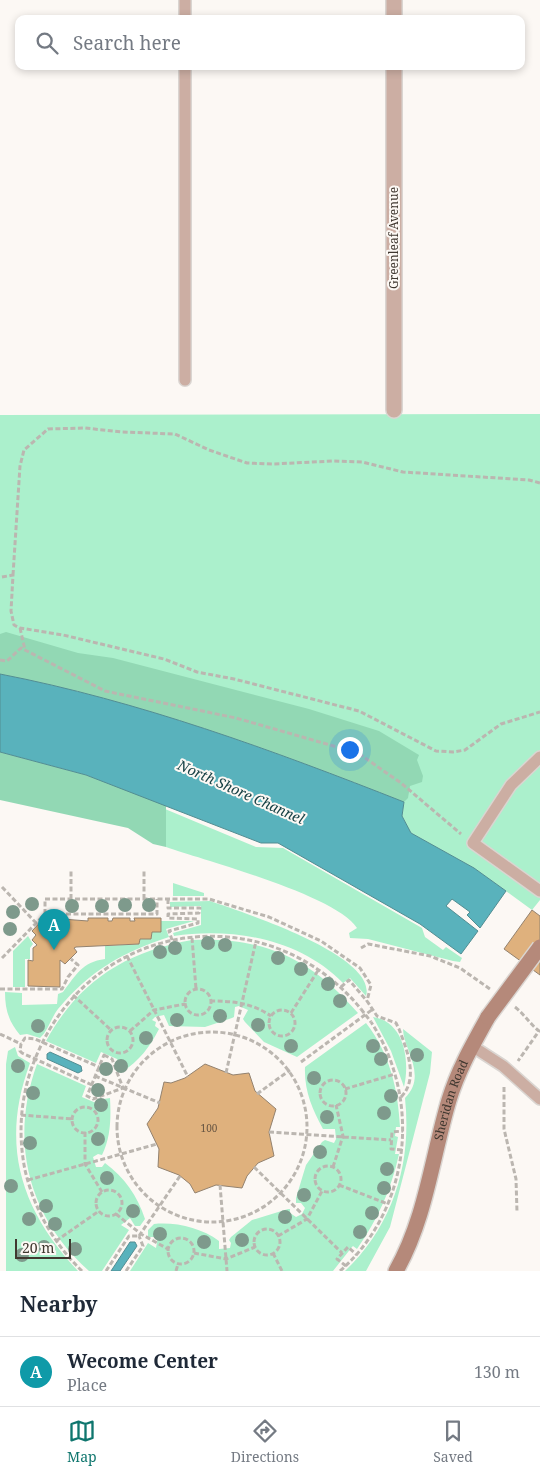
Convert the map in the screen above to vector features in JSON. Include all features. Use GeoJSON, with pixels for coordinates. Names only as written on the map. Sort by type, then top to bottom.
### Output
{"type":"FeatureCollection","features":[{"type":"Feature","properties":{"kind":"street"},"geometry":{"type":"LineString","coordinates":[[394,0],[394,15]]}},
{"type":"Feature","properties":{"kind":"street","name":"Greenleaf Avenue"},"geometry":{"type":"LineString","coordinates":[[394,70],[394,410]]}},
{"type":"Feature","properties":{"kind":"street","name":"Sheridan Road"},"geometry":{"type":"LineString","coordinates":[[396,1271],[425,1202],[450,1098],[465,1057],[488,1017],[540,947]]}},
{"type":"Feature","properties":{"kind":"lane"},"geometry":{"type":"LineString","coordinates":[[185,0],[185,15]]}},
{"type":"Feature","properties":{"kind":"lane"},"geometry":{"type":"LineString","coordinates":[[185,70],[185,380]]}},
{"type":"Feature","properties":{"kind":"lane"},"geometry":{"type":"LineString","coordinates":[[540,757],[511,784],[473,843],[540,891]]}},
{"type":"Feature","properties":{"kind":"lane"},"geometry":{"type":"LineString","coordinates":[[472,1046],[509,1072],[540,1100]]}},
{"type":"Feature","properties":{"kind":"path"},"geometry":{"type":"LineString","coordinates":[[540,482],[402,472],[362,462],[247,463],[209,450],[175,434],[122,432],[85,428],[48,430],[24,450],[22,458],[11,611],[14,625],[20,628],[63,635],[164,659],[198,672],[234,679],[359,711],[436,751],[453,752],[465,750],[501,724],[540,712]]}},
{"type":"Feature","properties":{"kind":"path"},"geometry":{"type":"LineString","coordinates":[[2,577],[13,575]]}},
{"type":"Feature","properties":{"kind":"path"},"geometry":{"type":"LineString","coordinates":[[20,628],[25,650]]}},
{"type":"Feature","properties":{"kind":"path"},"geometry":{"type":"LineString","coordinates":[[0,660],[7,661],[21,648],[104,691],[236,718],[358,753],[401,783],[473,843]]}},
{"type":"Feature","properties":{"kind":"path"},"geometry":{"type":"LineString","coordinates":[[71,871],[71,899]]}},
{"type":"Feature","properties":{"kind":"path"},"geometry":{"type":"LineString","coordinates":[[144,871],[144,899]]}},
{"type":"Feature","properties":{"kind":"path"},"geometry":{"type":"LineString","coordinates":[[2,887],[37,924]]}},
{"type":"Feature","properties":{"kind":"path"},"geometry":{"type":"LineString","coordinates":[[2,958],[45,914],[45,899],[209,899],[269,917],[321,941],[360,968],[366,975],[371,985],[367,1000]]}},
{"type":"Feature","properties":{"kind":"path"},"geometry":{"type":"LineString","coordinates":[[45,914],[157,914],[157,899]]}},
{"type":"Feature","properties":{"kind":"path"},"geometry":{"type":"LineString","coordinates":[[168,899],[168,908],[200,908],[200,913],[168,914],[168,918],[198,918],[198,923],[170,931],[172,940]]}},
{"type":"Feature","properties":{"kind":"path"},"geometry":{"type":"LineString","coordinates":[[82,1271],[56,1241],[40,1213],[28,1180],[22,1155],[21,1114],[23,1095],[34,1059],[59,1012],[73,995],[100,972],[127,956],[172,940],[223,936],[256,941],[286,952],[319,969],[341,987],[361,1008],[371,1022],[388,1054],[395,1074],[401,1097],[403,1131],[398,1172],[388,1204],[378,1224],[357,1255],[340,1271]]}},
{"type":"Feature","properties":{"kind":"path"},"geometry":{"type":"LineString","coordinates":[[192,938],[196,989]]}},
{"type":"Feature","properties":{"kind":"path"},"geometry":{"type":"LineString","coordinates":[[226,1073],[256,941]]}},
{"type":"Feature","properties":{"kind":"path"},"geometry":{"type":"LineString","coordinates":[[361,948],[368,944],[430,956],[460,968],[498,995]]}},
{"type":"Feature","properties":{"kind":"path"},"geometry":{"type":"LineString","coordinates":[[127,956],[188,1077]]}},
{"type":"Feature","properties":{"kind":"path"},"geometry":{"type":"LineString","coordinates":[[0,989],[62,989],[68,977],[78,965],[71,958]]}},
{"type":"Feature","properties":{"kind":"path"},"geometry":{"type":"LineString","coordinates":[[291,1013],[319,969]]}},
{"type":"Feature","properties":{"kind":"path"},"geometry":{"type":"LineString","coordinates":[[341,987],[349,980],[367,1000],[377,1016],[396,1023],[404,1042],[410,1072],[407,1089],[401,1097]]}},
{"type":"Feature","properties":{"kind":"path"},"geometry":{"type":"LineString","coordinates":[[196,989],[206,992],[210,1001],[206,1011],[200,1015],[188,1011],[185,1004],[187,995],[196,989]]}},
{"type":"Feature","properties":{"kind":"path"},"geometry":{"type":"LineString","coordinates":[[73,995],[111,1030]]}},
{"type":"Feature","properties":{"kind":"path"},"geometry":{"type":"LineString","coordinates":[[210,1001],[242,1003],[259,1008],[271,1016]]}},
{"type":"Feature","properties":{"kind":"path"},"geometry":{"type":"LineString","coordinates":[[130,1032],[154,1010],[185,1004]]}},
{"type":"Feature","properties":{"kind":"path"},"geometry":{"type":"LineString","coordinates":[[513,1006],[528,1016],[532,1025],[539,1031],[504,1079],[504,1130],[516,1179],[517,1212]]}},
{"type":"Feature","properties":{"kind":"path"},"geometry":{"type":"LineString","coordinates":[[301,1062],[373,1009]]}},
{"type":"Feature","properties":{"kind":"path"},"geometry":{"type":"LineString","coordinates":[[271,1016],[283,1010],[291,1013]]}},
{"type":"Feature","properties":{"kind":"path"},"geometry":{"type":"LineString","coordinates":[[271,1016],[270,1024],[273,1032],[284,1036],[291,1032],[295,1025],[291,1013]]}},
{"type":"Feature","properties":{"kind":"path"},"geometry":{"type":"LineString","coordinates":[[120,1027],[130,1032],[133,1042],[129,1050],[122,1053],[112,1050],[107,1042],[111,1030],[120,1027]]}},
{"type":"Feature","properties":{"kind":"path"},"geometry":{"type":"LineString","coordinates":[[202,1031],[235,1034],[266,1047],[290,1070],[304,1101],[308,1134],[299,1166],[281,1194],[254,1214],[223,1222],[189,1222],[159,1207],[134,1184],[120,1155],[116,1121],[123,1088],[143,1060],[170,1041],[202,1031]]}},
{"type":"Feature","properties":{"kind":"path"},"geometry":{"type":"LineString","coordinates":[[0,1034],[21,1044]]}},
{"type":"Feature","properties":{"kind":"path"},"geometry":{"type":"LineString","coordinates":[[92,1085],[20,1051],[21,1044],[28,1037],[99,1067]]}},
{"type":"Feature","properties":{"kind":"path"},"geometry":{"type":"LineString","coordinates":[[108,1057],[112,1050]]}},
{"type":"Feature","properties":{"kind":"path"},"geometry":{"type":"LineString","coordinates":[[104,1055],[112,1059],[123,1088],[94,1099],[87,1096],[104,1055]]}},
{"type":"Feature","properties":{"kind":"path"},"geometry":{"type":"LineString","coordinates":[[257,1094],[290,1070]]}},
{"type":"Feature","properties":{"kind":"path"},"geometry":{"type":"LineString","coordinates":[[345,1089],[395,1074]]}},
{"type":"Feature","properties":{"kind":"path"},"geometry":{"type":"LineString","coordinates":[[95,1076],[160,1103]]}},
{"type":"Feature","properties":{"kind":"path"},"geometry":{"type":"LineString","coordinates":[[333,1080],[342,1083],[345,1089],[344,1099],[336,1105],[331,1106],[324,1102],[320,1095],[322,1086],[333,1080]]}},
{"type":"Feature","properties":{"kind":"path"},"geometry":{"type":"LineString","coordinates":[[333,1167],[343,1136],[336,1105]]}},
{"type":"Feature","properties":{"kind":"path"},"geometry":{"type":"LineString","coordinates":[[81,1107],[94,1110],[98,1118],[96,1126],[91,1131],[85,1132],[76,1128],[72,1119],[74,1113],[81,1107]]}},
{"type":"Feature","properties":{"kind":"path"},"geometry":{"type":"LineString","coordinates":[[21,1114],[72,1119]]}},
{"type":"Feature","properties":{"kind":"path"},"geometry":{"type":"LineString","coordinates":[[402,1150],[390,1149],[392,1132],[403,1131]]}},
{"type":"Feature","properties":{"kind":"path"},"geometry":{"type":"LineString","coordinates":[[85,1132],[85,1164],[102,1192]]}},
{"type":"Feature","properties":{"kind":"path"},"geometry":{"type":"LineString","coordinates":[[269,1132],[391,1140]]}},
{"type":"Feature","properties":{"kind":"path"},"geometry":{"type":"LineString","coordinates":[[28,1180],[157,1144]]}},
{"type":"Feature","properties":{"kind":"path"},"geometry":{"type":"LineString","coordinates":[[254,1167],[342,1253]]}},
{"type":"Feature","properties":{"kind":"path"},"geometry":{"type":"LineString","coordinates":[[324,1167],[333,1167],[339,1173],[339,1185],[330,1192],[322,1191],[316,1185],[317,1173],[324,1167]]}},
{"type":"Feature","properties":{"kind":"path"},"geometry":{"type":"LineString","coordinates":[[126,1271],[143,1246],[140,1235],[180,1176]]}},
{"type":"Feature","properties":{"kind":"path"},"geometry":{"type":"LineString","coordinates":[[220,1185],[227,1271]]}},
{"type":"Feature","properties":{"kind":"path"},"geometry":{"type":"LineString","coordinates":[[339,1185],[388,1204]]}},
{"type":"Feature","properties":{"kind":"path"},"geometry":{"type":"LineString","coordinates":[[114,1191],[120,1197],[122,1205],[116,1214],[106,1216],[98,1211],[96,1200],[102,1192],[114,1191]]}},
{"type":"Feature","properties":{"kind":"path"},"geometry":{"type":"LineString","coordinates":[[278,1236],[307,1219],[322,1191]]}},
{"type":"Feature","properties":{"kind":"path"},"geometry":{"type":"LineString","coordinates":[[56,1241],[98,1211]]}},
{"type":"Feature","properties":{"kind":"path"},"geometry":{"type":"LineString","coordinates":[[116,1214],[140,1235],[168,1249]]}},
{"type":"Feature","properties":{"kind":"path"},"geometry":{"type":"LineString","coordinates":[[263,1229],[272,1230],[278,1236],[280,1244],[273,1253],[265,1254],[255,1247],[256,1235],[263,1229]]}},
{"type":"Feature","properties":{"kind":"path"},"geometry":{"type":"LineString","coordinates":[[106,1271],[129,1236],[140,1235]]}},
{"type":"Feature","properties":{"kind":"path"},"geometry":{"type":"LineString","coordinates":[[181,1238],[192,1245],[194,1253],[186,1263],[178,1264],[170,1257],[168,1249],[173,1241],[181,1238]]}},
{"type":"Feature","properties":{"kind":"path"},"geometry":{"type":"LineString","coordinates":[[194,1253],[226,1259],[255,1247]]}},
{"type":"Feature","properties":{"kind":"path"},"geometry":{"type":"LineString","coordinates":[[346,1266],[337,1259],[348,1247],[357,1255]]}},
{"type":"Feature","properties":{"kind":"path"},"geometry":{"type":"LineString","coordinates":[[273,1253],[282,1271]]}},
{"type":"Feature","properties":{"kind":"path"},"geometry":{"type":"LineString","coordinates":[[176,1271],[178,1264]]}},
{"type":"Feature","properties":{"kind":"green space"},"geometry":{"type":"Polygon","coordinates":[[[540,414],[540,900],[532,910],[474,868],[411,833],[402,816],[404,802],[305,764],[205,729],[103,698],[0,674],[0,415],[540,414]]]}},
{"type":"Feature","properties":{"kind":"green space"},"geometry":{"type":"Polygon","coordinates":[[[6,632],[78,653],[113,658],[309,709],[379,731],[419,755],[417,760],[423,776],[422,782],[410,786],[408,798],[404,802],[305,764],[205,729],[103,698],[0,674],[0,634],[6,632]]]}},
{"type":"Feature","properties":{"kind":"green space"},"geometry":{"type":"Polygon","coordinates":[[[0,752],[86,775],[166,805],[166,847],[153,844],[128,828],[0,800],[0,752]]]}},
{"type":"Feature","properties":{"kind":"green space"},"geometry":{"type":"Polygon","coordinates":[[[165,809],[256,847],[283,848],[422,928],[425,937],[443,950],[446,947],[462,958],[460,962],[368,939],[350,938],[349,933],[357,928],[344,916],[324,903],[269,880],[166,847],[165,809]]]}},
{"type":"Feature","properties":{"kind":"green space"},"geometry":{"type":"Polygon","coordinates":[[[173,883],[204,893],[204,896],[173,896],[173,883]]]}},
{"type":"Feature","properties":{"kind":"green space"},"geometry":{"type":"Polygon","coordinates":[[[210,901],[275,925],[330,951],[351,965],[364,981],[366,996],[350,978],[343,983],[326,968],[286,946],[242,935],[219,933],[174,936],[173,933],[201,925],[201,906],[170,907],[170,902],[210,901]]]}},
{"type":"Feature","properties":{"kind":"green space"},"geometry":{"type":"Polygon","coordinates":[[[161,921],[194,921],[166,929],[169,937],[121,957],[95,973],[70,995],[58,1009],[40,1038],[27,1034],[20,1035],[16,1030],[8,1015],[5,992],[22,993],[22,1005],[57,1004],[58,994],[63,992],[80,970],[91,963],[105,959],[105,946],[139,944],[140,939],[151,939],[152,932],[161,932],[161,921]]]}},
{"type":"Feature","properties":{"kind":"green space"},"geometry":{"type":"Polygon","coordinates":[[[28,936],[33,944],[30,948],[30,959],[25,959],[25,987],[13,987],[13,951],[28,936]]]}},
{"type":"Feature","properties":{"kind":"green space"},"geometry":{"type":"Polygon","coordinates":[[[192,940],[242,942],[264,947],[284,955],[304,965],[322,978],[358,1013],[297,1057],[264,1042],[243,1019],[248,1010],[239,1006],[235,1007],[234,1017],[205,1027],[169,1026],[164,1015],[155,1017],[152,1020],[156,1022],[155,1026],[159,1029],[152,1042],[139,1058],[122,1072],[117,1059],[101,1052],[96,1063],[46,1041],[73,1002],[106,972],[146,952],[192,940]]]}},
{"type":"Feature","properties":{"kind":"green space"},"geometry":{"type":"Polygon","coordinates":[[[373,1017],[384,1020],[392,1026],[403,1044],[406,1066],[404,1087],[391,1051],[373,1017]]]}},
{"type":"Feature","properties":{"kind":"green space"},"geometry":{"type":"Polygon","coordinates":[[[366,1023],[387,1060],[395,1086],[400,1127],[396,1127],[395,1136],[398,1137],[395,1154],[399,1154],[383,1204],[357,1249],[353,1246],[333,1271],[130,1271],[148,1243],[156,1248],[158,1237],[148,1237],[148,1230],[154,1224],[171,1224],[197,1229],[219,1241],[219,1249],[230,1248],[231,1243],[229,1240],[231,1237],[252,1220],[288,1209],[296,1217],[302,1214],[305,1208],[301,1203],[296,1203],[296,1198],[306,1165],[322,1142],[325,1140],[334,1143],[336,1139],[335,1129],[323,1129],[315,1114],[307,1091],[305,1067],[366,1023]]]}},
{"type":"Feature","properties":{"kind":"green space"},"geometry":{"type":"Polygon","coordinates":[[[403,1029],[432,1052],[430,1073],[390,1227],[366,1271],[345,1271],[376,1234],[396,1192],[402,1170],[406,1122],[405,1098],[412,1089],[414,1080],[413,1062],[403,1029]]]}},
{"type":"Feature","properties":{"kind":"green space"},"geometry":{"type":"Polygon","coordinates":[[[15,1047],[18,1056],[30,1063],[21,1093],[17,1121],[17,1148],[21,1174],[29,1199],[42,1224],[58,1248],[78,1271],[6,1271],[6,1064],[8,1051],[15,1047]]]}},
{"type":"Feature","properties":{"kind":"green space"},"geometry":{"type":"Polygon","coordinates":[[[37,1064],[86,1086],[82,1097],[96,1103],[98,1100],[110,1098],[109,1134],[105,1148],[102,1155],[98,1154],[93,1157],[96,1167],[102,1167],[105,1163],[119,1175],[134,1195],[145,1219],[140,1226],[135,1226],[130,1218],[121,1225],[129,1230],[102,1271],[89,1271],[68,1250],[51,1227],[38,1202],[30,1176],[25,1149],[25,1121],[29,1093],[37,1064]]]}},
{"type":"Feature","properties":{"kind":"water","name":"North Shore Channel"},"geometry":{"type":"Polygon","coordinates":[[[0,674],[103,698],[205,729],[305,764],[404,802],[402,816],[411,833],[474,868],[506,891],[480,928],[467,915],[470,912],[452,899],[446,906],[478,931],[461,954],[420,924],[278,843],[261,843],[86,775],[0,752],[0,674]]]}},
{"type":"Feature","properties":{"kind":"water"},"geometry":{"type":"Polygon","coordinates":[[[50,1052],[81,1066],[82,1071],[78,1073],[47,1059],[47,1054],[50,1052]]]}},
{"type":"Feature","properties":{"kind":"water"},"geometry":{"type":"Polygon","coordinates":[[[130,1242],[135,1242],[137,1246],[120,1271],[111,1271],[130,1242]]]}},
{"type":"Feature","properties":{"kind":"pier"},"geometry":{"type":"Polygon","coordinates":[[[505,947],[540,972],[540,995],[531,1007],[486,974],[505,947]]]}},
{"type":"Feature","properties":{"kind":"building"},"geometry":{"type":"Polygon","coordinates":[[[532,910],[540,916],[540,975],[504,949],[532,910]]]}},
{"type":"Feature","properties":{"kind":"building"},"geometry":{"type":"Polygon","coordinates":[[[44,918],[48,923],[53,919],[58,923],[62,919],[88,921],[88,918],[108,918],[108,921],[112,921],[113,918],[130,918],[130,921],[135,921],[134,918],[161,918],[161,932],[152,932],[151,939],[140,939],[139,944],[76,947],[74,948],[77,952],[65,964],[60,960],[60,987],[28,986],[28,960],[33,961],[33,948],[37,945],[32,940],[36,935],[32,931],[44,918]]]}},
{"type":"Feature","properties":{"kind":"building"},"geometry":{"type":"Polygon","coordinates":[[[205,1064],[233,1075],[249,1073],[255,1091],[276,1109],[269,1132],[274,1156],[258,1163],[247,1176],[242,1188],[216,1185],[195,1193],[190,1184],[179,1175],[158,1167],[159,1149],[147,1124],[158,1108],[164,1082],[171,1083],[185,1078],[205,1064]]]}},
{"type":"Feature","properties":{"kind":"place","name":"Wecome Center"},"geometry":{"type":"Point","coordinates":[54,950]}}]}
